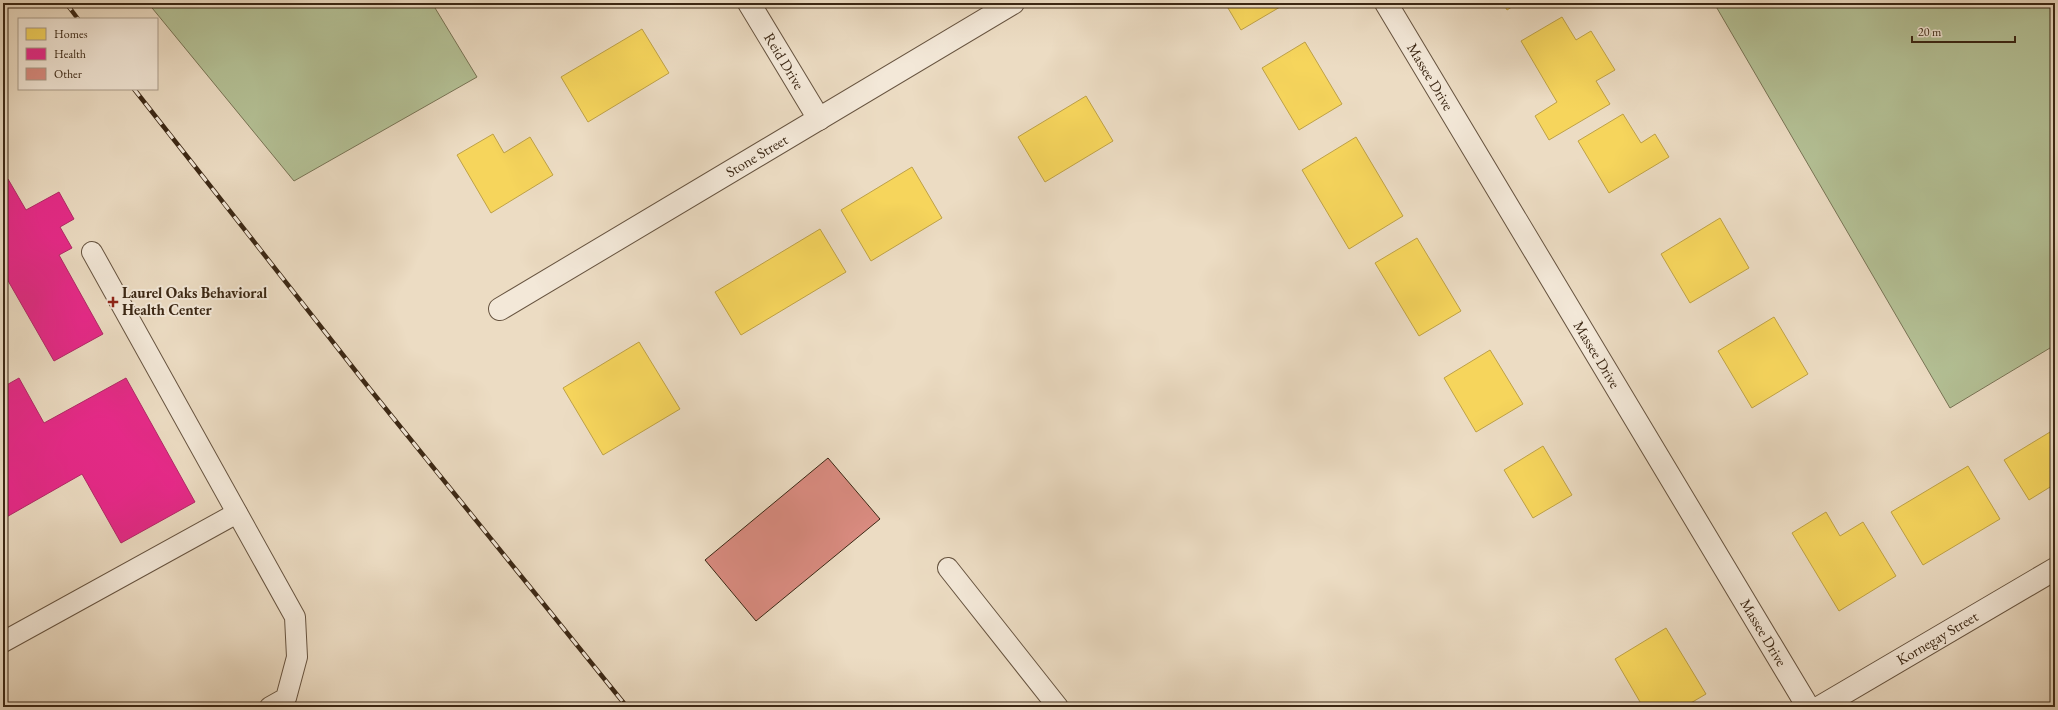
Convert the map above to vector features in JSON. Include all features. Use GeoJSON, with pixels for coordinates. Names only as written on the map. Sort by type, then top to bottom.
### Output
{"type":"FeatureCollection","features":[{"type":"Feature","properties":{"kind":"street","name":"Reid Drive"},"geometry":{"type":"LineString","coordinates":[[749,3],[818,119]]}},
{"type":"Feature","properties":{"kind":"street","name":"Stone Street"},"geometry":{"type":"LineString","coordinates":[[500,309],[1013,3]]}},
{"type":"Feature","properties":{"kind":"street","name":"Massee Drive"},"geometry":{"type":"LineString","coordinates":[[1386,3],[1808,707]]}},
{"type":"Feature","properties":{"kind":"street","name":"Kornegay Street"},"geometry":{"type":"LineString","coordinates":[[1820,707],[2055,569]]}},
{"type":"Feature","properties":{"kind":"lane"},"geometry":{"type":"LineString","coordinates":[[92,252],[295,617],[297,658],[286,698],[270,707]]}},
{"type":"Feature","properties":{"kind":"lane"},"geometry":{"type":"LineString","coordinates":[[3,642],[237,512]]}},
{"type":"Feature","properties":{"kind":"lane"},"geometry":{"type":"LineString","coordinates":[[948,568],[1058,707]]}},
{"type":"Feature","properties":{"kind":"green space"},"geometry":{"type":"Polygon","coordinates":[[[148,3],[432,3],[477,77],[294,181],[148,3]]]}},
{"type":"Feature","properties":{"kind":"green space"},"geometry":{"type":"Polygon","coordinates":[[[1714,3],[2055,3],[2055,345],[1950,408],[1714,3]]]}},
{"type":"Feature","properties":{"kind":"building: Homes"},"geometry":{"type":"Polygon","coordinates":[[[1225,3],[1278,3],[1280,7],[1241,30],[1225,3]]]}},
{"type":"Feature","properties":{"kind":"building: Homes"},"geometry":{"type":"Polygon","coordinates":[[[1503,3],[1518,3],[1507,10],[1503,3]]]}},
{"type":"Feature","properties":{"kind":"building: Homes"},"geometry":{"type":"Polygon","coordinates":[[[1562,17],[1576,40],[1591,31],[1615,70],[1596,81],[1610,104],[1549,140],[1535,116],[1557,102],[1521,41],[1562,17]]]}},
{"type":"Feature","properties":{"kind":"building: Homes"},"geometry":{"type":"Polygon","coordinates":[[[642,29],[669,73],[588,122],[561,77],[642,29]]]}},
{"type":"Feature","properties":{"kind":"building: Homes"},"geometry":{"type":"Polygon","coordinates":[[[1305,42],[1342,104],[1299,130],[1262,68],[1305,42]]]}},
{"type":"Feature","properties":{"kind":"building: Homes"},"geometry":{"type":"Polygon","coordinates":[[[1086,96],[1113,141],[1045,182],[1018,137],[1086,96]]]}},
{"type":"Feature","properties":{"kind":"building: Homes"},"geometry":{"type":"Polygon","coordinates":[[[1623,114],[1641,143],[1655,134],[1669,157],[1609,193],[1578,141],[1623,114]]]}},
{"type":"Feature","properties":{"kind":"building: Homes"},"geometry":{"type":"Polygon","coordinates":[[[493,134],[504,153],[530,137],[553,175],[491,213],[457,155],[493,134]]]}},
{"type":"Feature","properties":{"kind":"building: Homes"},"geometry":{"type":"Polygon","coordinates":[[[1356,137],[1403,216],[1349,249],[1302,170],[1356,137]]]}},
{"type":"Feature","properties":{"kind":"building: Homes"},"geometry":{"type":"Polygon","coordinates":[[[912,167],[942,218],[871,261],[841,210],[912,167]]]}},
{"type":"Feature","properties":{"kind":"building: Homes"},"geometry":{"type":"Polygon","coordinates":[[[1720,218],[1749,268],[1690,303],[1661,254],[1720,218]]]}},
{"type":"Feature","properties":{"kind":"building: Homes"},"geometry":{"type":"Polygon","coordinates":[[[820,229],[846,272],[741,335],[715,292],[820,229]]]}},
{"type":"Feature","properties":{"kind":"building: Homes"},"geometry":{"type":"Polygon","coordinates":[[[1417,238],[1461,311],[1419,336],[1375,263],[1417,238]]]}},
{"type":"Feature","properties":{"kind":"building: Homes"},"geometry":{"type":"Polygon","coordinates":[[[1774,317],[1808,374],[1752,408],[1718,351],[1774,317]]]}},
{"type":"Feature","properties":{"kind":"building: Homes"},"geometry":{"type":"Polygon","coordinates":[[[639,342],[680,409],[603,455],[563,388],[639,342]]]}},
{"type":"Feature","properties":{"kind":"building: Homes"},"geometry":{"type":"Polygon","coordinates":[[[1490,350],[1523,404],[1476,432],[1444,378],[1490,350]]]}},
{"type":"Feature","properties":{"kind":"building: Homes"},"geometry":{"type":"Polygon","coordinates":[[[2055,429],[2055,484],[2029,500],[2004,460],[2055,429]]]}},
{"type":"Feature","properties":{"kind":"building: Homes"},"geometry":{"type":"Polygon","coordinates":[[[1543,446],[1572,495],[1533,518],[1504,470],[1543,446]]]}},
{"type":"Feature","properties":{"kind":"building: Homes"},"geometry":{"type":"Polygon","coordinates":[[[1968,466],[2000,519],[1923,565],[1891,512],[1968,466]]]}},
{"type":"Feature","properties":{"kind":"building: Homes"},"geometry":{"type":"Polygon","coordinates":[[[1826,512],[1840,536],[1863,522],[1896,576],[1839,611],[1792,533],[1826,512]]]}},
{"type":"Feature","properties":{"kind":"building: Homes"},"geometry":{"type":"Polygon","coordinates":[[[1666,628],[1706,694],[1684,707],[1643,707],[1615,659],[1666,628]]]}},
{"type":"Feature","properties":{"kind":"building: Health"},"geometry":{"type":"Polygon","coordinates":[[[8,179],[26,210],[59,192],[74,219],[60,227],[72,248],[59,255],[103,334],[54,361],[3,272],[3,181],[8,179]]]}},
{"type":"Feature","properties":{"kind":"building: Health"},"geometry":{"type":"Polygon","coordinates":[[[19,378],[44,423],[126,378],[195,502],[121,543],[82,474],[3,519],[3,387],[19,378]]]}},
{"type":"Feature","properties":{"kind":"building: Other"},"geometry":{"type":"Polygon","coordinates":[[[828,458],[880,519],[756,621],[705,560],[828,458]]]}},
{"type":"Feature","properties":{"kind":"railway"},"geometry":{"type":"LineString","coordinates":[[66,3],[77,18]]}},
{"type":"Feature","properties":{"kind":"railway"},"geometry":{"type":"LineString","coordinates":[[135,90],[369,388],[627,707]]}},
{"type":"Feature","properties":{"kind":"place","name":"Laurel Oaks Behavioral Health Center"},"geometry":{"type":"Point","coordinates":[113,302]}}]}
